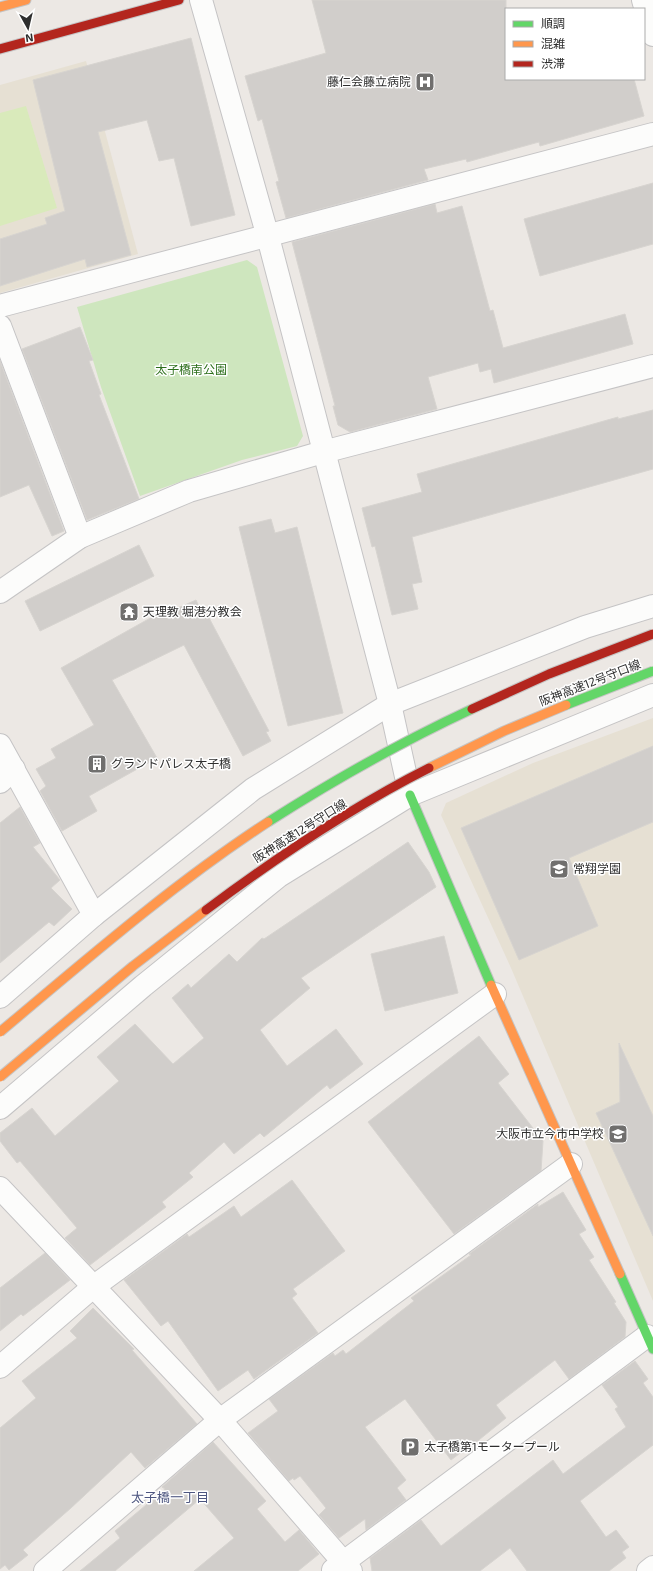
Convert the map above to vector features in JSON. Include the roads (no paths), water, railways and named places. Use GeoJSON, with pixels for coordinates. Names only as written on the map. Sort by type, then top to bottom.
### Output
{"type":"FeatureCollection","features":[{"type":"Feature","properties":{"kind":"main road"},"geometry":{"type":"LineString","coordinates":[[0,7],[26,0]]}},
{"type":"Feature","properties":{"kind":"main road"},"geometry":{"type":"LineString","coordinates":[[0,49],[179,0]]}},
{"type":"Feature","properties":{"kind":"main road","name":"阪神高速12号守口線"},"geometry":{"type":"LineString","coordinates":[[0,1032],[138,916],[255,831],[315,792],[388,750],[468,709],[537,678],[653,634]]}},
{"type":"Feature","properties":{"kind":"main road","name":"阪神高速12号守口線"},"geometry":{"type":"LineString","coordinates":[[0,1077],[162,942],[266,866],[333,822],[409,779],[484,740],[552,710],[653,671]]}},
{"type":"Feature","properties":{"kind":"main road"},"geometry":{"type":"LineString","coordinates":[[410,795],[495,994],[650,1343]]}},
{"type":"Feature","properties":{"kind":"street"},"geometry":{"type":"LineString","coordinates":[[201,0],[268,237],[390,704],[410,795]]}},
{"type":"Feature","properties":{"kind":"street"},"geometry":{"type":"LineString","coordinates":[[643,0],[653,35]]}},
{"type":"Feature","properties":{"kind":"street"},"geometry":{"type":"LineString","coordinates":[[0,306],[268,237],[653,134]]}},
{"type":"Feature","properties":{"kind":"street"},"geometry":{"type":"LineString","coordinates":[[0,326],[80,537]]}},
{"type":"Feature","properties":{"kind":"street"},"geometry":{"type":"LineString","coordinates":[[0,592],[80,537],[189,491],[323,452],[653,366]]}},
{"type":"Feature","properties":{"kind":"street"},"geometry":{"type":"LineString","coordinates":[[0,997],[94,914],[253,789],[390,704],[585,627],[653,606]]}},
{"type":"Feature","properties":{"kind":"street"},"geometry":{"type":"LineString","coordinates":[[0,1108],[143,986],[279,876],[410,795],[653,695]]}},
{"type":"Feature","properties":{"kind":"street"},"geometry":{"type":"LineString","coordinates":[[0,745],[7,775],[94,914]]}},
{"type":"Feature","properties":{"kind":"street"},"geometry":{"type":"LineString","coordinates":[[0,1367],[93,1287],[495,994]]}},
{"type":"Feature","properties":{"kind":"street"},"geometry":{"type":"LineString","coordinates":[[45,1571],[220,1420],[571,1164]]}},
{"type":"Feature","properties":{"kind":"street"},"geometry":{"type":"LineString","coordinates":[[0,1188],[220,1420],[342,1568],[650,1343]]}},
{"type":"Feature","properties":{"kind":"street"},"geometry":{"type":"LineString","coordinates":[[648,1571],[653,1567]]}},
{"type":"Feature","properties":{"kind":"place","name":"藤仁会藤立病院"},"geometry":{"type":"Point","coordinates":[425,82]}},
{"type":"Feature","properties":{"kind":"place","name":"天理教 堀港分教会"},"geometry":{"type":"Point","coordinates":[129,612]}},
{"type":"Feature","properties":{"kind":"place","name":"グランドパレス太子橋"},"geometry":{"type":"Point","coordinates":[97,764]}},
{"type":"Feature","properties":{"kind":"place","name":"常翔学園"},"geometry":{"type":"Point","coordinates":[559,869]}},
{"type":"Feature","properties":{"kind":"place","name":"大阪市立今市中学校"},"geometry":{"type":"Point","coordinates":[618,1134]}},
{"type":"Feature","properties":{"kind":"place","name":"太子橋第1モータープール"},"geometry":{"type":"Point","coordinates":[410,1447]}},
{"type":"Feature","properties":{"kind":"district","name":"太子橋一丁目"},"geometry":{"type":"Point","coordinates":[170,1497]}},
{"type":"Feature","properties":{"kind":"park label","name":"太子橋南公園"},"geometry":{"type":"Point","coordinates":[191,370]}}]}
